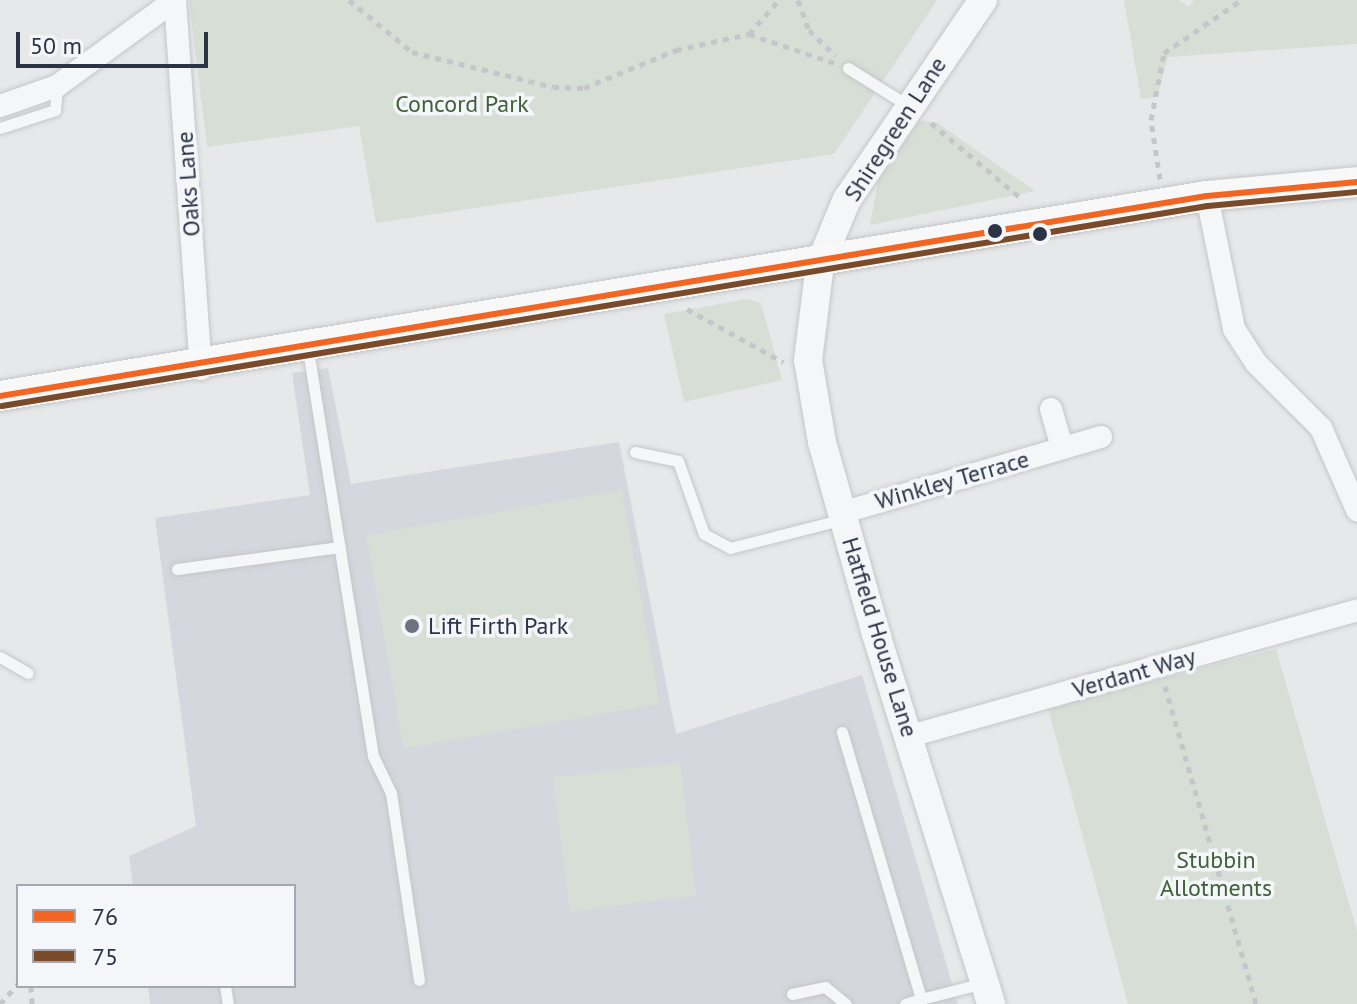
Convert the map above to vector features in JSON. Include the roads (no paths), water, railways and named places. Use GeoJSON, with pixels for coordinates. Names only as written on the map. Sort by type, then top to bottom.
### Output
{"type":"FeatureCollection","features":[{"type":"Feature","properties":{"kind":"main road"},"geometry":{"type":"LineString","coordinates":[[0,396],[201,369],[1207,196],[1357,182]]}},
{"type":"Feature","properties":{"kind":"street","name":"Oaks Lane"},"geometry":{"type":"LineString","coordinates":[[0,106],[57,86],[175,0]]}},
{"type":"Feature","properties":{"kind":"street","name":"Oaks Lane"},"geometry":{"type":"LineString","coordinates":[[175,0],[201,369]]}},
{"type":"Feature","properties":{"kind":"street","name":"Shiregreen Lane"},"geometry":{"type":"LineString","coordinates":[[820,264],[851,192],[907,105],[983,0]]}},
{"type":"Feature","properties":{"kind":"street"},"geometry":{"type":"LineString","coordinates":[[1207,196],[1234,329],[1256,363],[1321,428],[1357,510]]}},
{"type":"Feature","properties":{"kind":"street","name":"Hatfield House Lane"},"geometry":{"type":"LineString","coordinates":[[820,264],[809,375],[842,516],[988,994]]}},
{"type":"Feature","properties":{"kind":"street","name":"Winkley Terrace"},"geometry":{"type":"LineString","coordinates":[[1051,409],[1062,447]]}},
{"type":"Feature","properties":{"kind":"street","name":"Winkley Terrace"},"geometry":{"type":"LineString","coordinates":[[842,516],[1101,437]]}},
{"type":"Feature","properties":{"kind":"street","name":"Verdant Way"},"geometry":{"type":"LineString","coordinates":[[910,736],[1357,610]]}},
{"type":"Feature","properties":{"kind":"lane"},"geometry":{"type":"LineString","coordinates":[[848,68],[907,105]]}},
{"type":"Feature","properties":{"kind":"lane"},"geometry":{"type":"LineString","coordinates":[[0,128],[55,110],[57,86]]}},
{"type":"Feature","properties":{"kind":"lane"},"geometry":{"type":"LineString","coordinates":[[308,350],[373,756],[391,793],[419,980]]}},
{"type":"Feature","properties":{"kind":"lane"},"geometry":{"type":"LineString","coordinates":[[635,452],[678,461],[704,534],[730,548],[842,516]]}},
{"type":"Feature","properties":{"kind":"lane"},"geometry":{"type":"LineString","coordinates":[[177,569],[340,547]]}},
{"type":"Feature","properties":{"kind":"lane"},"geometry":{"type":"LineString","coordinates":[[0,657],[28,673]]}},
{"type":"Feature","properties":{"kind":"lane"},"geometry":{"type":"LineString","coordinates":[[842,732],[921,999]]}},
{"type":"Feature","properties":{"kind":"lane"},"geometry":{"type":"LineString","coordinates":[[792,994],[825,987],[846,1004]]}},
{"type":"Feature","properties":{"kind":"lane"},"geometry":{"type":"LineString","coordinates":[[905,1004],[921,999],[988,994]]}},
{"type":"Feature","properties":{"kind":"place","name":"Lift Firth Park"},"geometry":{"type":"Point","coordinates":[412,626]}},
{"type":"Feature","properties":{"kind":"park label","name":"Concord Park"},"geometry":{"type":"Point","coordinates":[462,104]}},
{"type":"Feature","properties":{"kind":"park label","name":"Stubbin Allotments"},"geometry":{"type":"Point","coordinates":[1216,874]}}]}
